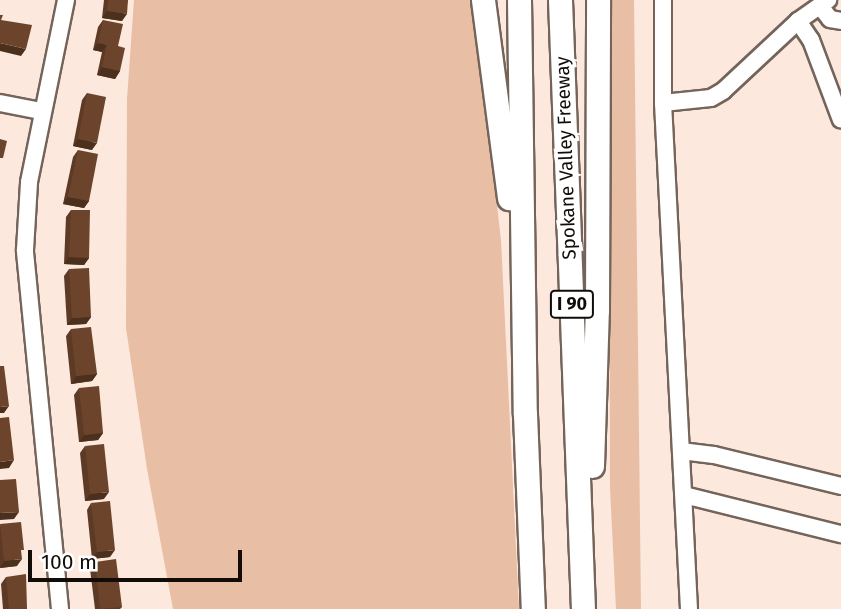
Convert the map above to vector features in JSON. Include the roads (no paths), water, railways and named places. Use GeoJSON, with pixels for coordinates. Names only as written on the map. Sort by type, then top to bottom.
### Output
{"type":"FeatureCollection","features":[{"type":"Feature","properties":{"kind":"highway"},"geometry":{"type":"LineString","coordinates":[[483,0],[507,174],[525,414]]}},
{"type":"Feature","properties":{"kind":"highway","name":"I 90"},"geometry":{"type":"LineString","coordinates":[[519,0],[525,414],[533,609]]}},
{"type":"Feature","properties":{"kind":"highway","name":"Spokane Valley Freeway"},"geometry":{"type":"LineString","coordinates":[[561,0],[585,609]]}},
{"type":"Feature","properties":{"kind":"highway"},"geometry":{"type":"LineString","coordinates":[[585,609],[597,310],[598,0]]}},
{"type":"Feature","properties":{"kind":"street"},"geometry":{"type":"LineString","coordinates":[[60,609],[25,250],[29,182],[41,111],[66,0]]}},
{"type":"Feature","properties":{"kind":"street"},"geometry":{"type":"LineString","coordinates":[[663,0],[663,103],[689,609]]}},
{"type":"Feature","properties":{"kind":"street"},"geometry":{"type":"LineString","coordinates":[[663,103],[711,98],[723,91],[798,21],[824,3],[830,19],[841,21]]}},
{"type":"Feature","properties":{"kind":"street"},"geometry":{"type":"LineString","coordinates":[[798,21],[812,43],[841,120]]}},
{"type":"Feature","properties":{"kind":"street"},"geometry":{"type":"LineString","coordinates":[[0,103],[41,111]]}},
{"type":"Feature","properties":{"kind":"street"},"geometry":{"type":"LineString","coordinates":[[681,451],[714,455],[841,486]]}},
{"type":"Feature","properties":{"kind":"street"},"geometry":{"type":"LineString","coordinates":[[684,495],[841,534]]}}]}
